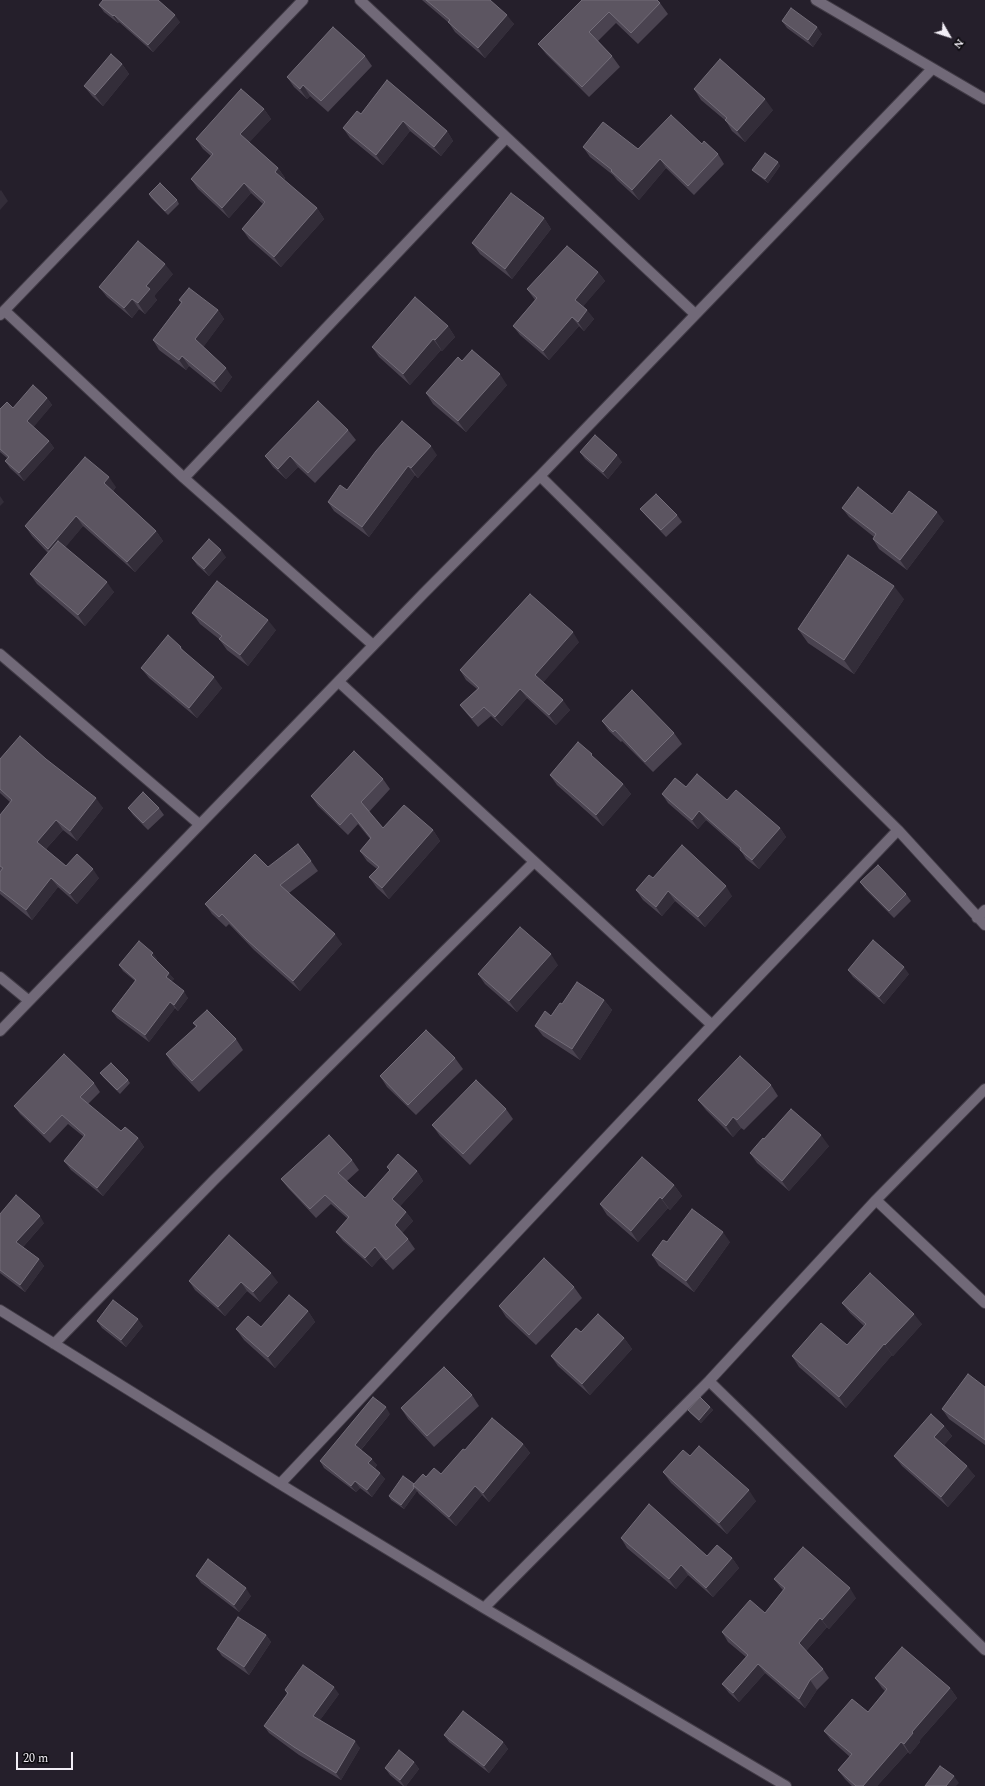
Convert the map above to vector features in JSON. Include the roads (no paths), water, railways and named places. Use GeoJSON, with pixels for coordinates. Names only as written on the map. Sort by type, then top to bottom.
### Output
{"type":"FeatureCollection","features":[{"type":"Feature","properties":{"kind":"street"},"geometry":{"type":"LineString","coordinates":[[303,0],[2,313],[184,478],[373,645]]}},
{"type":"Feature","properties":{"kind":"street"},"geometry":{"type":"LineString","coordinates":[[360,0],[695,314]]}},
{"type":"Feature","properties":{"kind":"street"},"geometry":{"type":"LineString","coordinates":[[816,0],[985,99]]}},
{"type":"Feature","properties":{"kind":"street"},"geometry":{"type":"LineString","coordinates":[[0,1031],[28,1000],[373,645],[540,476],[932,69]]}},
{"type":"Feature","properties":{"kind":"street"},"geometry":{"type":"LineString","coordinates":[[184,478],[506,138]]}},
{"type":"Feature","properties":{"kind":"street"},"geometry":{"type":"LineString","coordinates":[[540,476],[898,830],[985,926]]}},
{"type":"Feature","properties":{"kind":"street"},"geometry":{"type":"LineString","coordinates":[[0,654],[199,824]]}},
{"type":"Feature","properties":{"kind":"street"},"geometry":{"type":"LineString","coordinates":[[338,682],[712,1026]]}},
{"type":"Feature","properties":{"kind":"street"},"geometry":{"type":"LineString","coordinates":[[280,1484],[898,830]]}},
{"type":"Feature","properties":{"kind":"street"},"geometry":{"type":"LineString","coordinates":[[54,1344],[220,1174],[534,862]]}},
{"type":"Feature","properties":{"kind":"street"},"geometry":{"type":"LineString","coordinates":[[977,918],[985,910]]}},
{"type":"Feature","properties":{"kind":"street"},"geometry":{"type":"LineString","coordinates":[[0,977],[28,1000]]}},
{"type":"Feature","properties":{"kind":"street"},"geometry":{"type":"LineString","coordinates":[[484,1608],[708,1381],[876,1200],[985,1089]]}},
{"type":"Feature","properties":{"kind":"street"},"geometry":{"type":"LineString","coordinates":[[876,1200],[985,1303]]}},
{"type":"Feature","properties":{"kind":"street"},"geometry":{"type":"LineString","coordinates":[[0,1310],[280,1484],[484,1608],[786,1786]]}},
{"type":"Feature","properties":{"kind":"street"},"geometry":{"type":"LineString","coordinates":[[708,1381],[985,1650]]}}]}
